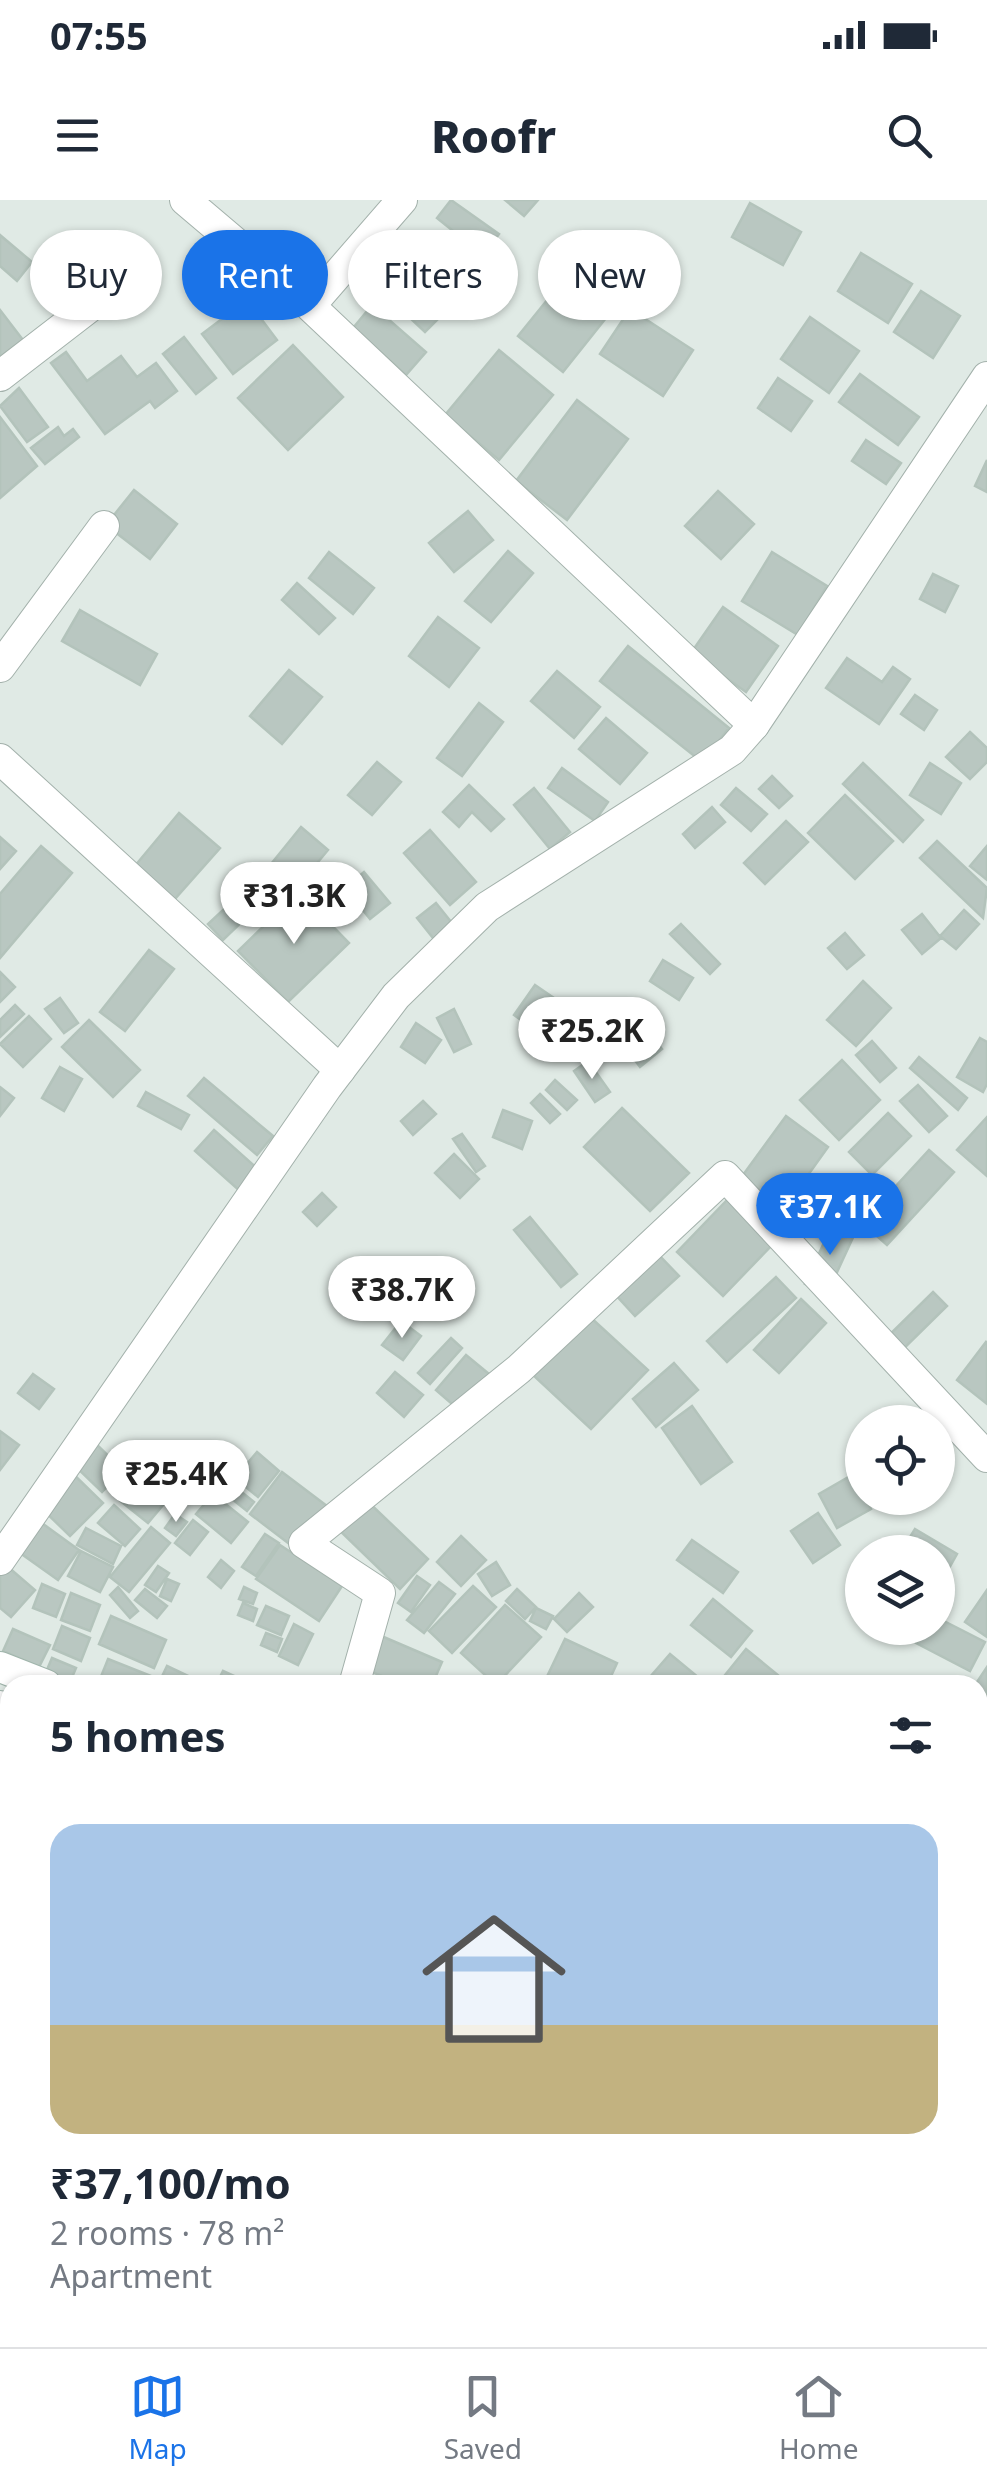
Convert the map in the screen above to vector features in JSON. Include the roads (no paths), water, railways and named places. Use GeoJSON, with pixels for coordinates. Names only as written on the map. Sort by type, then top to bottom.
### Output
{"type":"FeatureCollection","features":[{"type":"Feature","properties":{"kind":"street"},"geometry":{"type":"LineString","coordinates":[[185,200],[220,230]]}},
{"type":"Feature","properties":{"kind":"street"},"geometry":{"type":"LineString","coordinates":[[328,285],[402,200]]}},
{"type":"Feature","properties":{"kind":"street"},"geometry":{"type":"LineString","coordinates":[[0,376],[73,320]]}},
{"type":"Feature","properties":{"kind":"street"},"geometry":{"type":"LineString","coordinates":[[325,320],[754,725]]}},
{"type":"Feature","properties":{"kind":"street"},"geometry":{"type":"LineString","coordinates":[[0,1560],[340,1070],[396,996],[487,907],[732,750],[754,725],[987,377]]}},
{"type":"Feature","properties":{"kind":"street"},"geometry":{"type":"LineString","coordinates":[[0,667],[104,526]]}},
{"type":"Feature","properties":{"kind":"street"},"geometry":{"type":"LineString","coordinates":[[0,759],[340,1070]]}},
{"type":"Feature","properties":{"kind":"street"},"geometry":{"type":"LineString","coordinates":[[357,1675],[380,1593],[304,1543],[519,1369],[725,1176],[987,1456]]}}]}
